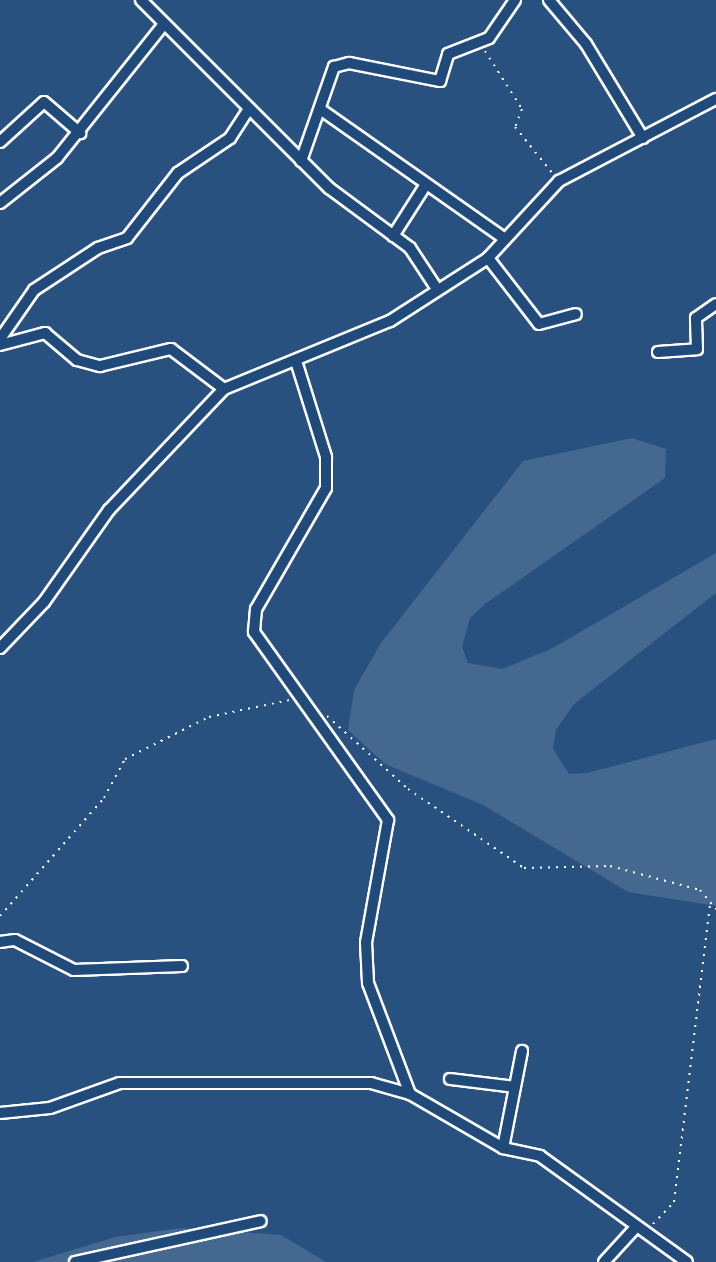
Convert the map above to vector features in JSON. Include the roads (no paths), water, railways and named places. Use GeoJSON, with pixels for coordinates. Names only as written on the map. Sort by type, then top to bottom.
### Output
{"type":"FeatureCollection","features":[{"type":"Feature","properties":{"kind":"street"},"geometry":{"type":"LineString","coordinates":[[141,0],[301,161],[393,236],[437,289]]}},
{"type":"Feature","properties":{"kind":"street"},"geometry":{"type":"LineString","coordinates":[[301,161],[340,63],[440,81],[452,51],[480,44],[515,0]]}},
{"type":"Feature","properties":{"kind":"street"},"geometry":{"type":"LineString","coordinates":[[549,0],[586,44],[643,138]]}},
{"type":"Feature","properties":{"kind":"street"},"geometry":{"type":"LineString","coordinates":[[0,203],[80,133],[132,55],[164,24]]}},
{"type":"Feature","properties":{"kind":"street"},"geometry":{"type":"LineString","coordinates":[[0,648],[44,602],[109,510],[224,389],[377,328],[488,258],[559,181],[716,99]]}},
{"type":"Feature","properties":{"kind":"street"},"geometry":{"type":"LineString","coordinates":[[0,142],[44,102],[80,133]]}},
{"type":"Feature","properties":{"kind":"street"},"geometry":{"type":"LineString","coordinates":[[0,342],[34,290],[98,248],[127,238],[178,173],[230,138],[249,109]]}},
{"type":"Feature","properties":{"kind":"street"},"geometry":{"type":"LineString","coordinates":[[320,109],[425,186],[464,205],[505,239]]}},
{"type":"Feature","properties":{"kind":"street"},"geometry":{"type":"LineString","coordinates":[[393,236],[425,186]]}},
{"type":"Feature","properties":{"kind":"street"},"geometry":{"type":"LineString","coordinates":[[488,258],[539,324],[576,314]]}},
{"type":"Feature","properties":{"kind":"street"},"geometry":{"type":"LineString","coordinates":[[658,352],[697,349],[696,318],[716,304]]}},
{"type":"Feature","properties":{"kind":"street"},"geometry":{"type":"LineString","coordinates":[[0,342],[45,333],[77,360],[100,366],[171,349],[224,389]]}},
{"type":"Feature","properties":{"kind":"street"},"geometry":{"type":"LineString","coordinates":[[296,361],[326,457],[326,488],[256,609],[254,632],[388,820],[366,942],[368,983],[410,1094]]}},
{"type":"Feature","properties":{"kind":"street"},"geometry":{"type":"LineString","coordinates":[[0,942],[15,940],[74,970],[182,966]]}},
{"type":"Feature","properties":{"kind":"street"},"geometry":{"type":"LineString","coordinates":[[503,1148],[522,1051]]}},
{"type":"Feature","properties":{"kind":"street"},"geometry":{"type":"LineString","coordinates":[[450,1079],[515,1087]]}},
{"type":"Feature","properties":{"kind":"street"},"geometry":{"type":"LineString","coordinates":[[0,1113],[50,1108],[101,1087],[152,1081],[371,1083],[410,1094],[503,1148],[540,1156],[639,1232],[687,1262]]}},
{"type":"Feature","properties":{"kind":"street"},"geometry":{"type":"LineString","coordinates":[[75,1262],[261,1221]]}},
{"type":"Feature","properties":{"kind":"street"},"geometry":{"type":"LineString","coordinates":[[604,1262],[639,1232]]}}]}
